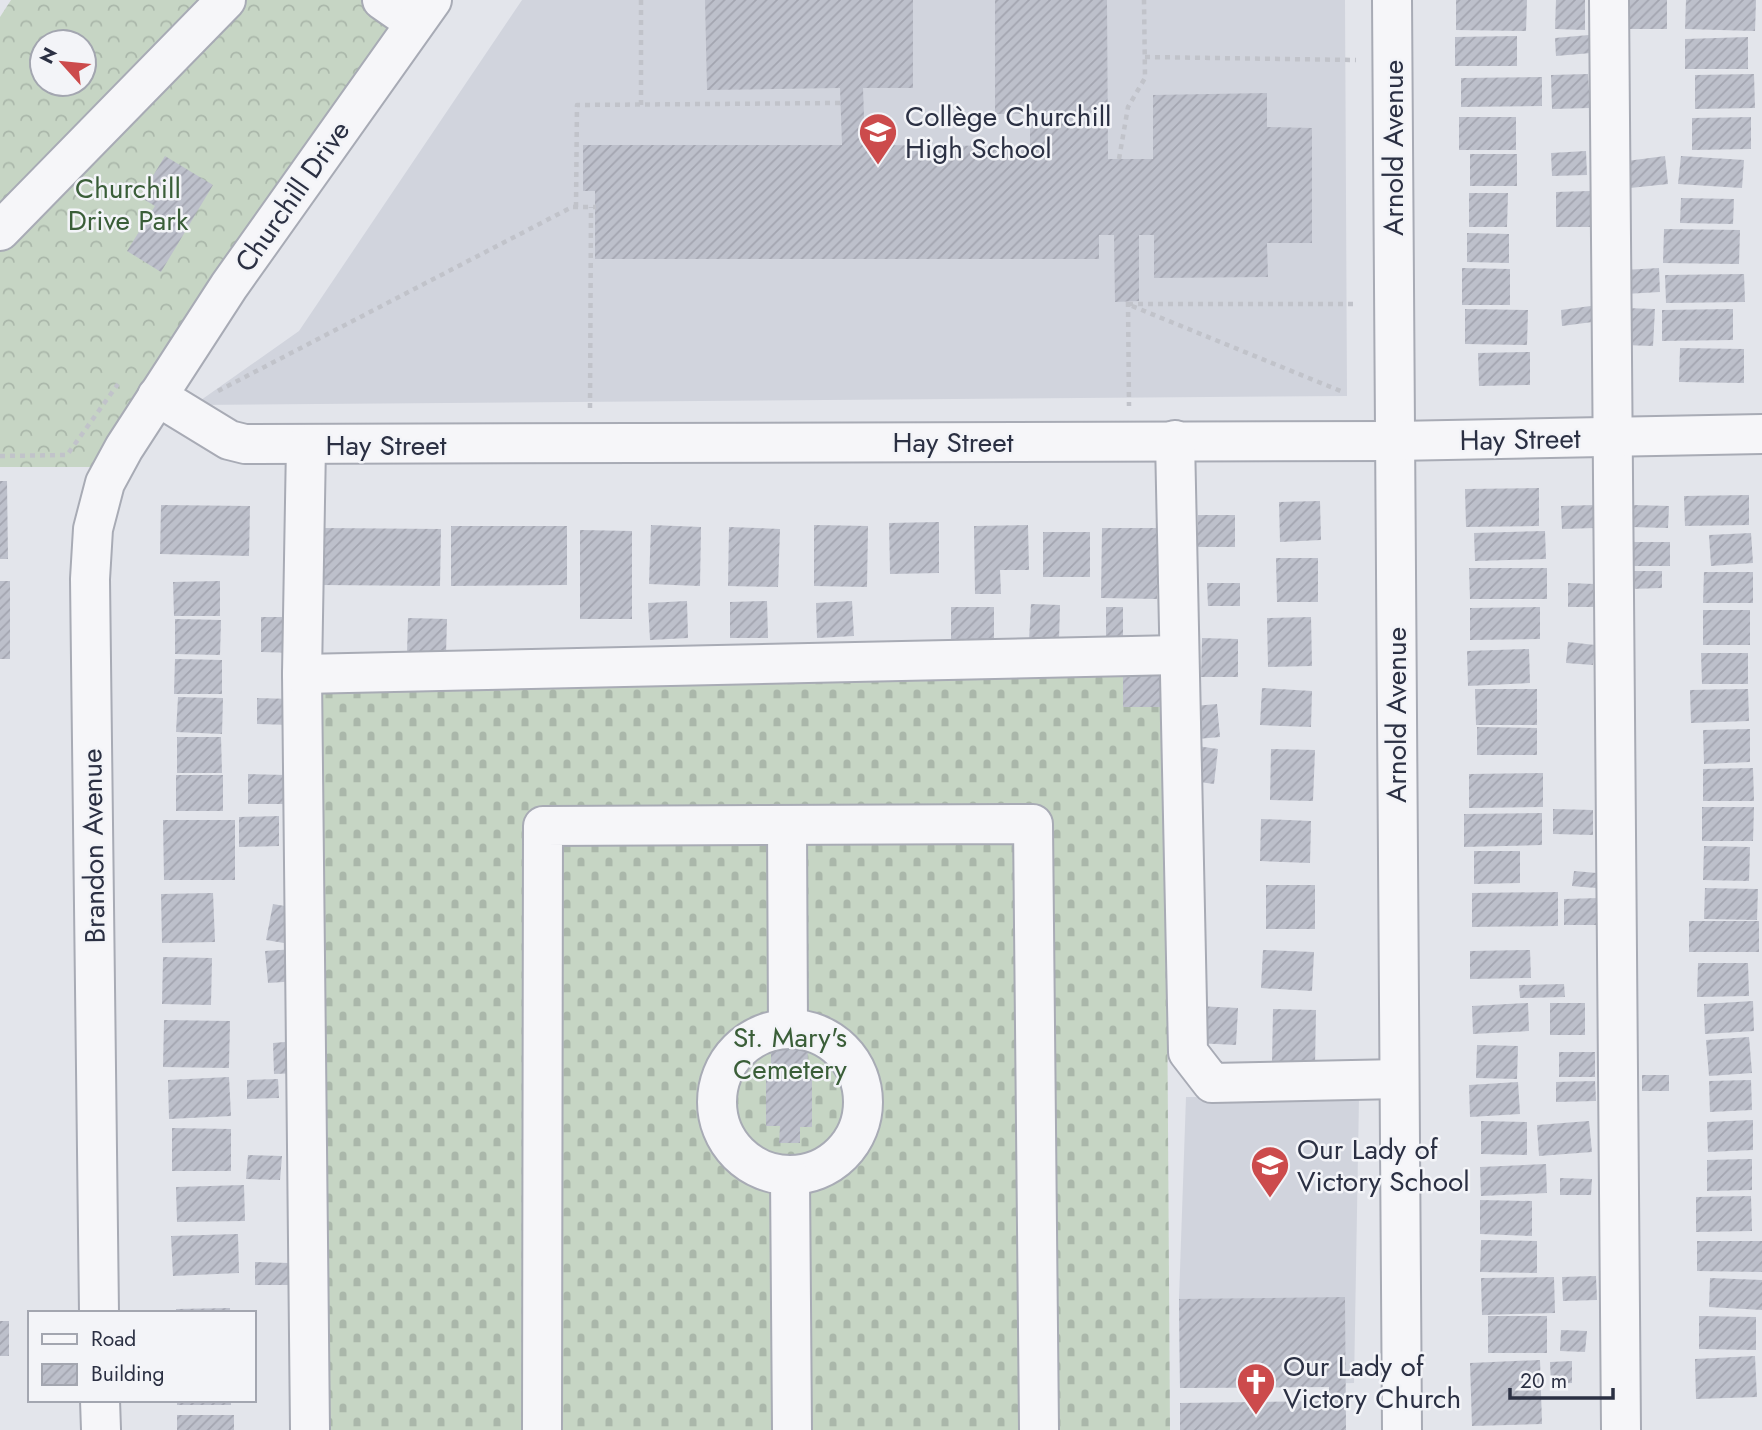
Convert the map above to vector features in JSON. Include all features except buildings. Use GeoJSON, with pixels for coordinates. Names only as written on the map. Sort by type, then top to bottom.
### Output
{"type":"FeatureCollection","features":[{"type":"Feature","properties":{"kind":"street"},"geometry":{"type":"LineString","coordinates":[[0,232],[226,0]]}},
{"type":"Feature","properties":{"kind":"street"},"geometry":{"type":"LineString","coordinates":[[382,0],[424,12]]}},
{"type":"Feature","properties":{"kind":"street","name":"Arnold Avenue"},"geometry":{"type":"LineString","coordinates":[[1392,0],[1402,1430]]}},
{"type":"Feature","properties":{"kind":"street"},"geometry":{"type":"LineString","coordinates":[[1609,0],[1621,1430]]}},
{"type":"Feature","properties":{"kind":"street","name":"Churchill Drive"},"geometry":{"type":"LineString","coordinates":[[157,396],[229,286],[424,12]]}},
{"type":"Feature","properties":{"kind":"street","name":"Hay Street"},"geometry":{"type":"LineString","coordinates":[[157,396],[229,440],[245,444],[1395,441],[1762,434]]}},
{"type":"Feature","properties":{"kind":"street","name":"Brandon Avenue"},"geometry":{"type":"LineString","coordinates":[[99,1311],[90,579],[92,533],[105,483],[157,396]]}},
{"type":"Feature","properties":{"kind":"street"},"geometry":{"type":"LineString","coordinates":[[1175,440],[1188,1052],[1212,1083],[1399,1079]]}},
{"type":"Feature","properties":{"kind":"street"},"geometry":{"type":"LineString","coordinates":[[306,445],[302,674],[310,1430]]}},
{"type":"Feature","properties":{"kind":"street"},"geometry":{"type":"LineString","coordinates":[[302,674],[1178,655]]}},
{"type":"Feature","properties":{"kind":"street"},"geometry":{"type":"LineString","coordinates":[[542,1430],[543,825],[1033,824],[1039,1430]]}},
{"type":"Feature","properties":{"kind":"street"},"geometry":{"type":"LineString","coordinates":[[787,825],[788,1028]]}},
{"type":"Feature","properties":{"kind":"street"},"geometry":{"type":"LineString","coordinates":[[788,1028],[812,1032],[832,1042],[849,1058],[860,1079],[864,1101],[860,1124],[850,1145],[833,1162],[813,1173],[790,1177],[765,1172],[743,1160],[726,1140],[717,1116],[716,1090],[725,1066],[741,1046],[764,1033],[788,1028]]}},
{"type":"Feature","properties":{"kind":"street"},"geometry":{"type":"LineString","coordinates":[[790,1177],[792,1430]]}},
{"type":"Feature","properties":{"kind":"street"},"geometry":{"type":"LineString","coordinates":[[100,1402],[101,1430]]}},
{"type":"Feature","properties":{"kind":"path"},"geometry":{"type":"LineString","coordinates":[[641,0],[641,105]]}},
{"type":"Feature","properties":{"kind":"path"},"geometry":{"type":"LineString","coordinates":[[1119,159],[1128,107],[1145,78],[1144,0]]}},
{"type":"Feature","properties":{"kind":"path"},"geometry":{"type":"LineString","coordinates":[[1145,57],[1356,58],[1357,72]]}},
{"type":"Feature","properties":{"kind":"path"},"geometry":{"type":"LineString","coordinates":[[576,207],[577,105],[841,103]]}},
{"type":"Feature","properties":{"kind":"path"},"geometry":{"type":"LineString","coordinates":[[209,396],[576,207],[593,207],[590,444]]}},
{"type":"Feature","properties":{"kind":"path"},"geometry":{"type":"LineString","coordinates":[[1359,290],[1360,316]]}},
{"type":"Feature","properties":{"kind":"path"},"geometry":{"type":"LineString","coordinates":[[1128,303],[1359,304]]}},
{"type":"Feature","properties":{"kind":"path"},"geometry":{"type":"LineString","coordinates":[[1128,303],[1343,391]]}},
{"type":"Feature","properties":{"kind":"path"},"geometry":{"type":"LineString","coordinates":[[1128,303],[1130,441]]}},
{"type":"Feature","properties":{"kind":"path"},"geometry":{"type":"LineString","coordinates":[[0,456],[67,455],[120,382]]}},
{"type":"Feature","properties":{"kind":"shaded area","name":"Collège Churchill High School"},"geometry":{"type":"Polygon","coordinates":[[[522,0],[1345,0],[1347,396],[194,405],[299,331],[522,0]]]}},
{"type":"Feature","properties":{"kind":"shaded area","name":"Our Lady of Victory School"},"geometry":{"type":"Polygon","coordinates":[[[1186,1097],[1359,1098],[1354,1383],[1180,1388],[1179,1299],[1186,1097]]]}},
{"type":"Feature","properties":{"kind":"green space","name":"Churchill Drive Park"},"geometry":{"type":"Polygon","coordinates":[[[11,0],[432,0],[113,467],[0,467],[0,17],[11,0]]]}},
{"type":"Feature","properties":{"kind":"green space","name":"St. Mary's Cemetery"},"geometry":{"type":"Polygon","coordinates":[[[1165,673],[1170,1430],[325,1430],[321,682],[1165,673]]]}},
{"type":"Feature","properties":{"kind":"place","name":"Collège Churchill High School"},"geometry":{"type":"Point","coordinates":[878,166]}},
{"type":"Feature","properties":{"kind":"place","name":"Our Lady of Victory School"},"geometry":{"type":"Point","coordinates":[1270,1199]}},
{"type":"Feature","properties":{"kind":"place","name":"Our Lady of Victory Church"},"geometry":{"type":"Point","coordinates":[1256,1416]}}]}
